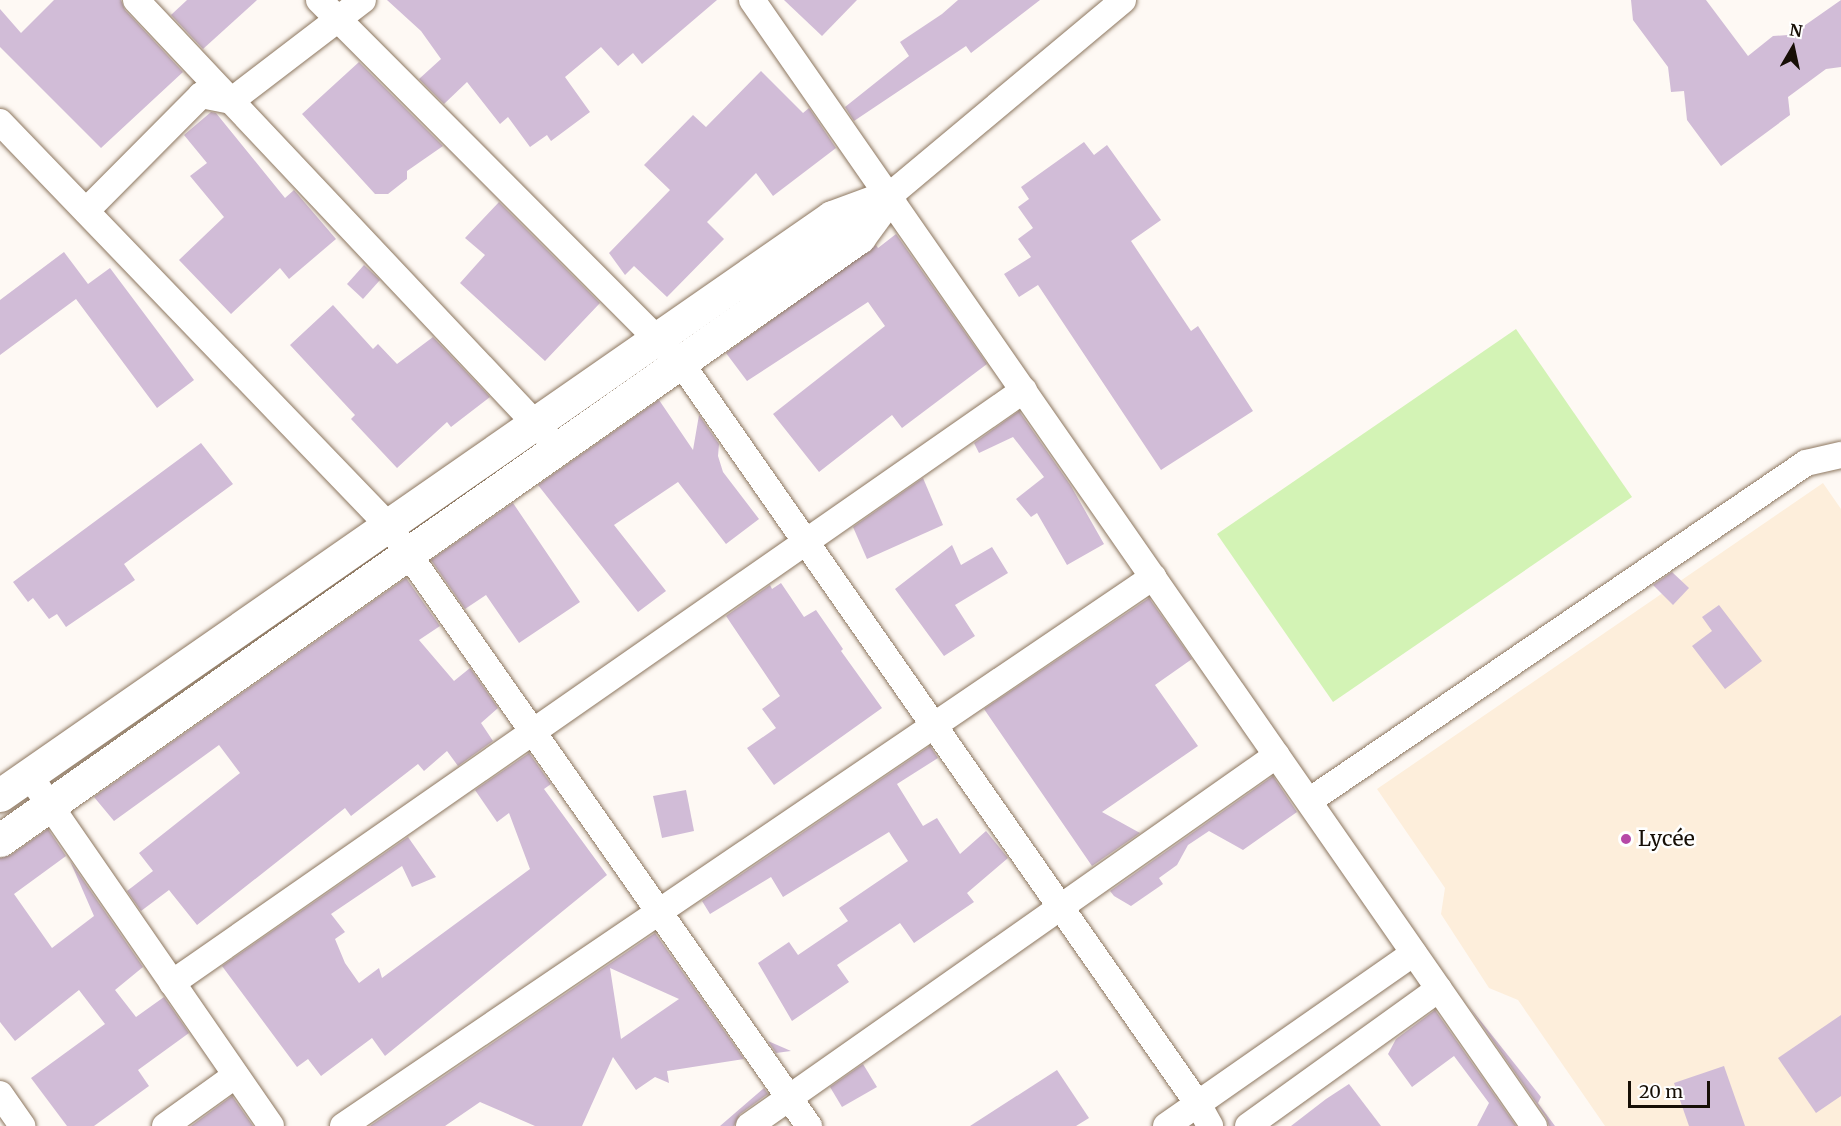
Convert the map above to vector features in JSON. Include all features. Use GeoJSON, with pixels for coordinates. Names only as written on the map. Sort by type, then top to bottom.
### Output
{"type":"FeatureCollection","features":[{"type":"Feature","properties":{"kind":"main road"},"geometry":{"type":"LineString","coordinates":[[0,795],[832,217],[889,196]]}},
{"type":"Feature","properties":{"kind":"main road"},"geometry":{"type":"LineString","coordinates":[[0,840],[859,237],[889,196]]}},
{"type":"Feature","properties":{"kind":"street"},"geometry":{"type":"LineString","coordinates":[[136,0],[559,448]]}},
{"type":"Feature","properties":{"kind":"street"},"geometry":{"type":"LineString","coordinates":[[319,0],[337,21],[681,363],[1198,1104],[1210,1126]]}},
{"type":"Feature","properties":{"kind":"street"},"geometry":{"type":"LineString","coordinates":[[86,211],[201,95],[231,101],[363,0]]}},
{"type":"Feature","properties":{"kind":"street"},"geometry":{"type":"LineString","coordinates":[[752,0],[1534,1126]]}},
{"type":"Feature","properties":{"kind":"street"},"geometry":{"type":"LineString","coordinates":[[889,196],[1123,0]]}},
{"type":"Feature","properties":{"kind":"street"},"geometry":{"type":"LineString","coordinates":[[0,122],[388,525],[809,1126]]}},
{"type":"Feature","properties":{"kind":"street"},"geometry":{"type":"LineString","coordinates":[[172,983],[1024,390]]}},
{"type":"Feature","properties":{"kind":"street"},"geometry":{"type":"LineString","coordinates":[[1309,801],[1806,463],[1841,455]]}},
{"type":"Feature","properties":{"kind":"street"},"geometry":{"type":"LineString","coordinates":[[343,1126],[1153,577]]}},
{"type":"Feature","properties":{"kind":"street"},"geometry":{"type":"LineString","coordinates":[[749,1126],[1277,755]]}},
{"type":"Feature","properties":{"kind":"street"},"geometry":{"type":"LineString","coordinates":[[29,775],[271,1126]]}},
{"type":"Feature","properties":{"kind":"street"},"geometry":{"type":"LineString","coordinates":[[1166,1126],[1414,953]]}},
{"type":"Feature","properties":{"kind":"street"},"geometry":{"type":"LineString","coordinates":[[1248,1126],[1439,989]]}},
{"type":"Feature","properties":{"kind":"street"},"geometry":{"type":"LineString","coordinates":[[165,1126],[236,1075]]}},
{"type":"Feature","properties":{"kind":"street"},"geometry":{"type":"LineString","coordinates":[[0,1094],[22,1126]]}},
{"type":"Feature","properties":{"kind":"shaded area","name":"Lycée"},"geometry":{"type":"Polygon","coordinates":[[[1823,483],[1841,509],[1841,1126],[1605,1126],[1518,1000],[1489,988],[1441,914],[1445,888],[1377,789],[1823,483]]]}},
{"type":"Feature","properties":{"kind":"green space"},"geometry":{"type":"Polygon","coordinates":[[[1516,329],[1632,497],[1333,702],[1217,534],[1516,329]]]}},
{"type":"Feature","properties":{"kind":"building"},"geometry":{"type":"Polygon","coordinates":[[[54,0],[121,0],[125,10],[183,72],[101,148],[0,47],[0,9],[21,33],[54,0]]]}},
{"type":"Feature","properties":{"kind":"building"},"geometry":{"type":"Polygon","coordinates":[[[187,0],[257,0],[203,49],[171,15],[187,0]]]}},
{"type":"Feature","properties":{"kind":"building"},"geometry":{"type":"Polygon","coordinates":[[[387,0],[717,0],[642,64],[633,53],[618,66],[601,47],[565,77],[590,112],[551,141],[547,135],[530,147],[508,117],[500,124],[467,82],[444,104],[419,79],[441,59],[421,31],[387,0]]]}},
{"type":"Feature","properties":{"kind":"building"},"geometry":{"type":"Polygon","coordinates":[[[784,0],[857,0],[822,36],[784,0]]]}},
{"type":"Feature","properties":{"kind":"building"},"geometry":{"type":"Polygon","coordinates":[[[958,0],[1040,0],[971,53],[966,46],[854,121],[845,107],[909,56],[900,42],[942,14],[958,0]]]}},
{"type":"Feature","properties":{"kind":"building"},"geometry":{"type":"Polygon","coordinates":[[[1631,0],[1706,0],[1748,56],[1773,36],[1788,35],[1841,0],[1841,67],[1826,69],[1788,97],[1790,115],[1721,166],[1687,120],[1684,91],[1671,92],[1668,67],[1633,20],[1631,0]]]}},
{"type":"Feature","properties":{"kind":"building"},"geometry":{"type":"Polygon","coordinates":[[[359,62],[443,146],[407,171],[407,179],[388,194],[375,194],[302,114],[359,62]]]}},
{"type":"Feature","properties":{"kind":"building"},"geometry":{"type":"Polygon","coordinates":[[[761,71],[803,113],[809,108],[836,148],[773,196],[756,173],[707,222],[724,239],[667,297],[634,266],[625,275],[609,253],[670,190],[644,165],[693,115],[706,127],[761,71]]]}},
{"type":"Feature","properties":{"kind":"building"},"geometry":{"type":"Polygon","coordinates":[[[211,112],[216,113],[285,198],[294,190],[336,239],[289,279],[280,268],[231,314],[179,260],[224,217],[190,176],[207,163],[184,135],[211,112]]]}},
{"type":"Feature","properties":{"kind":"building"},"geometry":{"type":"Polygon","coordinates":[[[1084,142],[1094,155],[1107,145],[1161,220],[1131,241],[1191,331],[1198,326],[1253,411],[1161,470],[1038,285],[1019,297],[1004,274],[1031,257],[1018,239],[1033,228],[1018,207],[1029,199],[1021,187],[1084,142]]]}},
{"type":"Feature","properties":{"kind":"building"},"geometry":{"type":"Polygon","coordinates":[[[499,202],[600,303],[545,361],[460,283],[485,255],[465,238],[499,202]]]}},
{"type":"Feature","properties":{"kind":"building"},"geometry":{"type":"Polygon","coordinates":[[[896,234],[987,364],[902,428],[892,415],[819,472],[773,414],[885,326],[868,302],[747,381],[726,353],[876,245],[878,248],[896,234]]]}},
{"type":"Feature","properties":{"kind":"building"},"geometry":{"type":"Polygon","coordinates":[[[64,252],[88,284],[110,268],[194,380],[157,408],[76,299],[0,355],[0,300],[64,252]]]}},
{"type":"Feature","properties":{"kind":"building"},"geometry":{"type":"Polygon","coordinates":[[[364,265],[380,280],[363,299],[347,284],[364,265]]]}},
{"type":"Feature","properties":{"kind":"building"},"geometry":{"type":"Polygon","coordinates":[[[333,305],[373,349],[378,344],[397,364],[433,337],[490,397],[451,427],[447,422],[397,468],[351,419],[355,415],[290,345],[333,305]]]}},
{"type":"Feature","properties":{"kind":"building"},"geometry":{"type":"Polygon","coordinates":[[[659,400],[693,450],[699,415],[719,444],[718,456],[723,472],[759,519],[726,544],[678,482],[614,525],[666,591],[638,612],[538,485],[659,400]]]}},
{"type":"Feature","properties":{"kind":"building"},"geometry":{"type":"Polygon","coordinates":[[[1019,411],[1071,486],[1104,544],[1067,565],[1037,513],[1031,517],[1016,499],[1044,477],[1013,437],[979,453],[974,443],[1019,411]]]}},
{"type":"Feature","properties":{"kind":"building"},"geometry":{"type":"Polygon","coordinates":[[[201,443],[233,484],[124,564],[135,580],[66,627],[57,614],[49,619],[33,598],[28,602],[13,582],[201,443]]]}},
{"type":"Feature","properties":{"kind":"building"},"geometry":{"type":"Polygon","coordinates":[[[923,478],[943,525],[867,559],[853,527],[923,478]]]}},
{"type":"Feature","properties":{"kind":"building"},"geometry":{"type":"Polygon","coordinates":[[[513,503],[580,602],[519,643],[486,595],[465,609],[431,560],[513,503]]]}},
{"type":"Feature","properties":{"kind":"building"},"geometry":{"type":"Polygon","coordinates":[[[952,545],[961,565],[992,547],[1008,573],[955,605],[975,636],[944,656],[895,589],[952,545]]]}},
{"type":"Feature","properties":{"kind":"building"},"geometry":{"type":"Polygon","coordinates":[[[1672,572],[1689,588],[1673,605],[1653,585],[1672,572]]]}},
{"type":"Feature","properties":{"kind":"building"},"geometry":{"type":"Polygon","coordinates":[[[406,578],[440,626],[419,640],[454,681],[470,668],[498,708],[481,723],[493,741],[458,766],[447,751],[424,771],[418,764],[351,816],[345,808],[197,925],[169,890],[141,911],[127,891],[153,871],[139,853],[240,773],[219,745],[114,821],[94,797],[406,578]]]}},
{"type":"Feature","properties":{"kind":"building"},"geometry":{"type":"Polygon","coordinates":[[[781,583],[804,617],[816,610],[843,649],[841,651],[882,708],[774,785],[747,748],[776,728],[762,709],[780,696],[726,616],[770,585],[772,589],[781,583]]]}},
{"type":"Feature","properties":{"kind":"building"},"geometry":{"type":"Polygon","coordinates":[[[1149,598],[1192,659],[1155,685],[1198,746],[1102,812],[1140,833],[1092,866],[984,709],[1149,598]]]}},
{"type":"Feature","properties":{"kind":"building"},"geometry":{"type":"Polygon","coordinates":[[[1719,605],[1762,661],[1725,689],[1692,646],[1712,631],[1702,617],[1719,605]]]}},
{"type":"Feature","properties":{"kind":"building"},"geometry":{"type":"Polygon","coordinates":[[[930,746],[938,758],[897,784],[923,826],[937,818],[960,854],[986,831],[1008,858],[967,893],[974,902],[914,943],[900,923],[837,965],[849,982],[792,1021],[758,963],[789,942],[798,955],[848,921],[839,908],[908,861],[889,832],[783,897],[771,877],[710,914],[702,901],[930,746]]]}},
{"type":"Feature","properties":{"kind":"building"},"geometry":{"type":"Polygon","coordinates":[[[529,753],[551,784],[544,789],[607,875],[385,1056],[372,1038],[321,1076],[308,1059],[297,1067],[222,966],[408,837],[436,877],[412,887],[402,866],[331,914],[345,932],[335,939],[345,963],[359,983],[379,968],[382,978],[530,869],[509,813],[497,822],[475,790],[529,753]]]}},
{"type":"Feature","properties":{"kind":"building"},"geometry":{"type":"Polygon","coordinates":[[[1273,776],[1297,812],[1243,850],[1209,831],[1188,845],[1177,865],[1159,878],[1163,884],[1131,906],[1110,891],[1273,776]]]}},
{"type":"Feature","properties":{"kind":"building"},"geometry":{"type":"Polygon","coordinates":[[[686,790],[694,831],[662,838],[653,796],[686,790]]]}},
{"type":"Feature","properties":{"kind":"building"},"geometry":{"type":"Polygon","coordinates":[[[48,829],[66,856],[14,894],[52,948],[94,916],[70,861],[143,967],[115,990],[136,1017],[164,997],[189,1033],[138,1070],[149,1086],[94,1126],[67,1126],[31,1078],[105,1024],[79,990],[15,1041],[0,1022],[0,858],[11,855],[48,829]]]}},
{"type":"Feature","properties":{"kind":"building"},"geometry":{"type":"Polygon","coordinates":[[[655,933],[744,1059],[667,1071],[669,1083],[655,1077],[636,1090],[613,1057],[582,1126],[535,1126],[480,1102],[445,1126],[370,1126],[655,933]],[[610,968],[621,1039],[679,999],[610,968]]]}},
{"type":"Feature","properties":{"kind":"building"},"geometry":{"type":"Polygon","coordinates":[[[1468,1005],[1541,1097],[1538,1103],[1555,1126],[1549,1126],[1546,1117],[1468,1005]]]}},
{"type":"Feature","properties":{"kind":"building"},"geometry":{"type":"Polygon","coordinates":[[[1435,1010],[1516,1126],[1477,1126],[1489,1103],[1454,1056],[1412,1087],[1388,1054],[1396,1039],[1435,1010]]]}},
{"type":"Feature","properties":{"kind":"building"},"geometry":{"type":"Polygon","coordinates":[[[1841,1015],[1841,1096],[1816,1113],[1778,1058],[1841,1015]]]}},
{"type":"Feature","properties":{"kind":"building"},"geometry":{"type":"Polygon","coordinates":[[[768,1041],[791,1051],[776,1053],[768,1041]]]}},
{"type":"Feature","properties":{"kind":"building"},"geometry":{"type":"Polygon","coordinates":[[[863,1064],[877,1087],[842,1107],[830,1087],[863,1064]]]}},
{"type":"Feature","properties":{"kind":"building"},"geometry":{"type":"Polygon","coordinates":[[[1724,1066],[1745,1126],[1689,1126],[1674,1083],[1724,1066]]]}},
{"type":"Feature","properties":{"kind":"building"},"geometry":{"type":"Polygon","coordinates":[[[1057,1070],[1089,1118],[1076,1126],[970,1126],[1057,1070]]]}},
{"type":"Feature","properties":{"kind":"building"},"geometry":{"type":"Polygon","coordinates":[[[1349,1084],[1381,1126],[1291,1126],[1326,1099],[1349,1084]]]}},
{"type":"Feature","properties":{"kind":"building"},"geometry":{"type":"Polygon","coordinates":[[[764,1088],[768,1094],[740,1114],[734,1126],[720,1126],[764,1088]]]}},
{"type":"Feature","properties":{"kind":"building"},"geometry":{"type":"Polygon","coordinates":[[[232,1096],[253,1126],[191,1126],[232,1096]]]}},
{"type":"Feature","properties":{"kind":"place","name":"Lycée"},"geometry":{"type":"Point","coordinates":[1626,839]}}]}
